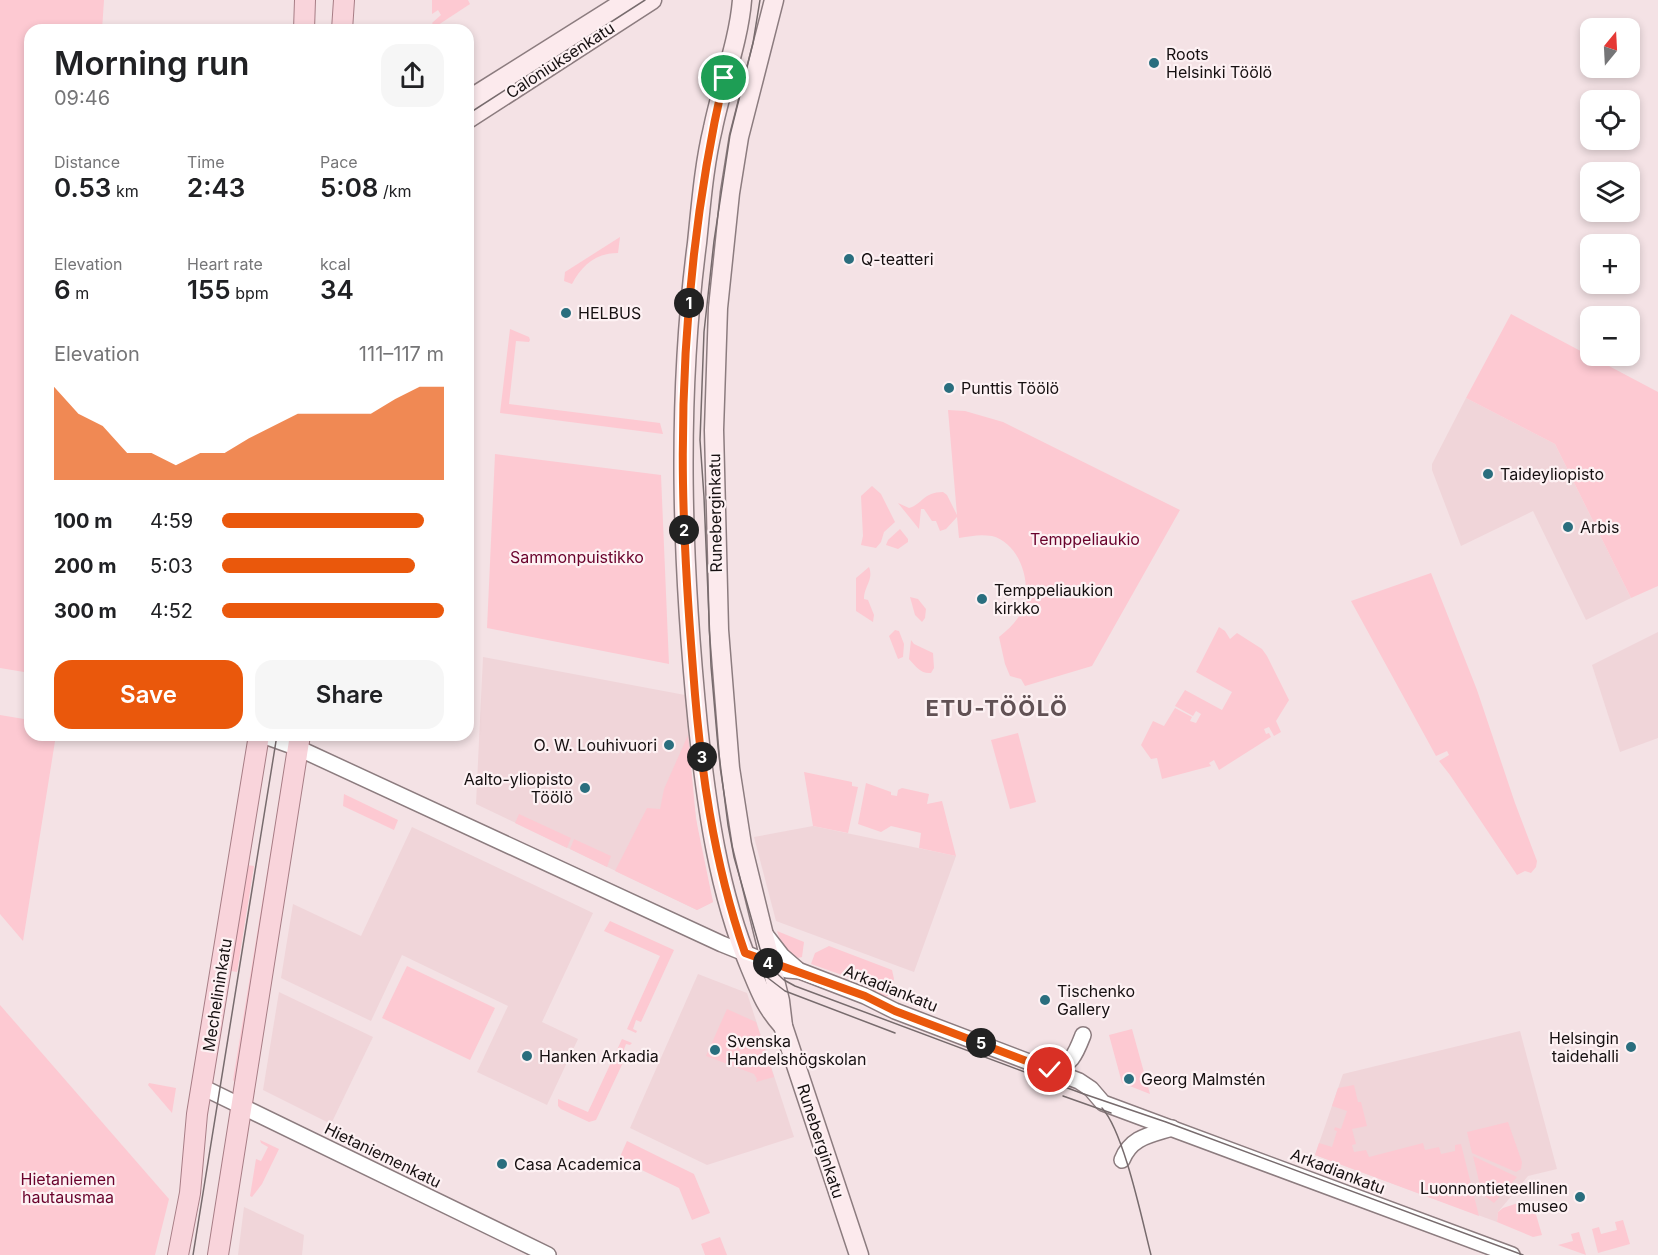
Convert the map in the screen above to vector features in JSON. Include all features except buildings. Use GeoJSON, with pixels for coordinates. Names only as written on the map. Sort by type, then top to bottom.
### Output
{"type":"FeatureCollection","features":[{"type":"Feature","properties":{"kind":"main road"},"geometry":{"type":"LineString","coordinates":[[304,24],[305,0]]}},
{"type":"Feature","properties":{"kind":"main road"},"geometry":{"type":"LineString","coordinates":[[342,24],[344,0]]}},
{"type":"Feature","properties":{"kind":"main road","name":"Caloniuksenkatu"},"geometry":{"type":"LineString","coordinates":[[474,96],[627,0]]}},
{"type":"Feature","properties":{"kind":"main road","name":"Caloniuksenkatu"},"geometry":{"type":"LineString","coordinates":[[474,115],[652,0]]}},
{"type":"Feature","properties":{"kind":"main road","name":"Runeberginkatu"},"geometry":{"type":"LineString","coordinates":[[742,0],[740,20],[712,131],[696,245],[685,369],[683,484],[689,620],[703,767],[718,863],[732,918],[745,953],[768,1009],[783,1026]]}},
{"type":"Feature","properties":{"kind":"main road","name":"Runeberginkatu"},"geometry":{"type":"LineString","coordinates":[[774,0],[744,117],[730,193],[718,308],[714,430],[718,612],[729,768],[737,823],[772,964],[783,1026],[859,1255]]}},
{"type":"Feature","properties":{"kind":"main road","name":"Mechelininkatu"},"geometry":{"type":"LineString","coordinates":[[178,1255],[187,1216],[192,1153],[201,1087],[260,741]]}},
{"type":"Feature","properties":{"kind":"main road"},"geometry":{"type":"LineString","coordinates":[[218,1255],[299,742]]}},
{"type":"Feature","properties":{"kind":"street","name":"Arkadiankatu"},"geometry":{"type":"LineString","coordinates":[[299,742],[745,953],[787,970],[800,971],[865,996],[895,1011],[1079,1081],[1091,1089],[1103,1103],[1512,1255]]}},
{"type":"Feature","properties":{"kind":"street"},"geometry":{"type":"LineString","coordinates":[[765,934],[782,956],[800,971]]}},
{"type":"Feature","properties":{"kind":"street"},"geometry":{"type":"LineString","coordinates":[[1050,1070],[1059,1068],[1072,1060],[1083,1035]]}},
{"type":"Feature","properties":{"kind":"street","name":"Hietaniemenkatu"},"geometry":{"type":"LineString","coordinates":[[201,1087],[548,1255]]}},
{"type":"Feature","properties":{"kind":"street"},"geometry":{"type":"LineString","coordinates":[[1122,1160],[1126,1150],[1135,1141],[1172,1128]]}},
{"type":"Feature","properties":{"kind":"shaded area","name":"Taideyliopisto"},"geometry":{"type":"Polygon","coordinates":[[[1466,398],[1555,444],[1631,598],[1586,620],[1533,511],[1461,546],[1432,470],[1432,464],[1466,398]]]}},
{"type":"Feature","properties":{"kind":"shaded area"},"geometry":{"type":"Polygon","coordinates":[[[1658,632],[1658,738],[1620,752],[1592,665],[1658,632]]]}},
{"type":"Feature","properties":{"kind":"shaded area","name":"Aalto-yliopisto Töölö"},"geometry":{"type":"Polygon","coordinates":[[[483,657],[685,695],[699,840],[713,902],[697,910],[476,804],[483,657]]]}},
{"type":"Feature","properties":{"kind":"shaded area"},"geometry":{"type":"Polygon","coordinates":[[[813,826],[956,856],[914,972],[776,921],[754,837],[813,826]]]}},
{"type":"Feature","properties":{"kind":"shaded area"},"geometry":{"type":"Polygon","coordinates":[[[412,827],[593,913],[542,1022],[578,1039],[547,1105],[477,1072],[508,1006],[402,955],[371,1021],[281,978],[293,904],[361,936],[412,827]]]}},
{"type":"Feature","properties":{"kind":"shaded area","name":"Svenska Handelshögskolan"},"geometry":{"type":"Polygon","coordinates":[[[698,974],[747,993],[794,1137],[707,1165],[630,1128],[698,974]]]}},
{"type":"Feature","properties":{"kind":"shaded area"},"geometry":{"type":"Polygon","coordinates":[[[279,992],[373,1037],[331,1124],[263,1090],[279,992]]]}},
{"type":"Feature","properties":{"kind":"shaded area"},"geometry":{"type":"Polygon","coordinates":[[[1520,1031],[1557,1169],[1528,1176],[1498,1212],[1497,1222],[1315,1155],[1343,1074],[1520,1031]]]}},
{"type":"Feature","properties":{"kind":"shaded area"},"geometry":{"type":"Polygon","coordinates":[[[244,1207],[304,1235],[302,1255],[238,1255],[244,1207]]]}},
{"type":"Feature","properties":{"kind":"green space"},"geometry":{"type":"Polygon","coordinates":[[[0,0],[104,0],[102,24],[24,24],[24,672],[0,668],[0,0]]]}},
{"type":"Feature","properties":{"kind":"green space"},"geometry":{"type":"Polygon","coordinates":[[[432,0],[468,0],[470,4],[440,24],[432,23],[441,15],[438,10],[432,14],[432,0]]]}},
{"type":"Feature","properties":{"kind":"green space"},"geometry":{"type":"Polygon","coordinates":[[[620,237],[618,253],[603,255],[590,261],[572,284],[564,281],[565,272],[620,237]]]}},
{"type":"Feature","properties":{"kind":"green space"},"geometry":{"type":"Polygon","coordinates":[[[1511,314],[1580,351],[1580,366],[1609,366],[1658,392],[1658,586],[1631,598],[1555,444],[1466,398],[1511,314]]]}},
{"type":"Feature","properties":{"kind":"green space"},"geometry":{"type":"Polygon","coordinates":[[[510,329],[529,337],[530,340],[529,342],[516,341],[509,404],[660,423],[663,434],[500,413],[510,329]]]}},
{"type":"Feature","properties":{"kind":"green space","name":"Temppeliaukio"},"geometry":{"type":"Polygon","coordinates":[[[948,410],[965,411],[1003,422],[1180,510],[1092,666],[1025,686],[1021,679],[1010,676],[999,637],[1011,627],[1024,605],[1026,585],[1016,554],[1001,540],[992,536],[959,538],[957,517],[946,529],[940,531],[936,521],[932,521],[924,509],[921,509],[919,529],[898,503],[909,508],[931,494],[943,492],[947,495],[957,515],[948,410]]]}},
{"type":"Feature","properties":{"kind":"green space","name":"Sammonpuistikko"},"geometry":{"type":"Polygon","coordinates":[[[495,454],[661,475],[669,664],[487,628],[495,454]]]}},
{"type":"Feature","properties":{"kind":"green space"},"geometry":{"type":"Polygon","coordinates":[[[872,486],[881,494],[895,522],[884,532],[876,548],[861,545],[863,536],[861,496],[872,486]]]}},
{"type":"Feature","properties":{"kind":"green space"},"geometry":{"type":"Polygon","coordinates":[[[900,529],[908,542],[898,549],[886,545],[888,540],[900,529]]]}},
{"type":"Feature","properties":{"kind":"green space"},"geometry":{"type":"Polygon","coordinates":[[[869,567],[870,579],[864,599],[868,600],[874,615],[873,622],[856,611],[856,578],[869,567]]]}},
{"type":"Feature","properties":{"kind":"green space"},"geometry":{"type":"Polygon","coordinates":[[[1431,573],[1477,690],[1537,861],[1531,873],[1525,871],[1517,875],[1439,761],[1449,755],[1447,751],[1436,756],[1351,601],[1431,573]]]}},
{"type":"Feature","properties":{"kind":"green space"},"geometry":{"type":"Polygon","coordinates":[[[910,597],[918,599],[926,609],[922,622],[915,615],[910,597]]]}},
{"type":"Feature","properties":{"kind":"green space"},"geometry":{"type":"Polygon","coordinates":[[[1219,627],[1230,639],[1237,633],[1262,649],[1267,656],[1289,700],[1276,721],[1281,732],[1274,736],[1269,727],[1264,729],[1271,737],[1219,770],[1214,760],[1209,763],[1211,766],[1162,779],[1157,758],[1151,759],[1141,745],[1153,721],[1164,726],[1175,708],[1192,717],[1190,721],[1196,723],[1201,714],[1196,711],[1193,716],[1175,706],[1185,690],[1222,710],[1232,692],[1196,672],[1219,627]]]}},
{"type":"Feature","properties":{"kind":"green space"},"geometry":{"type":"Polygon","coordinates":[[[895,630],[899,631],[904,644],[903,657],[898,659],[889,636],[895,630]]]}},
{"type":"Feature","properties":{"kind":"green space"},"geometry":{"type":"Polygon","coordinates":[[[911,640],[914,644],[933,653],[934,668],[931,673],[921,671],[909,659],[911,640]]]}},
{"type":"Feature","properties":{"kind":"green space"},"geometry":{"type":"Polygon","coordinates":[[[0,715],[24,719],[24,741],[55,741],[23,941],[0,914],[0,715]]]}},
{"type":"Feature","properties":{"kind":"green space"},"geometry":{"type":"Polygon","coordinates":[[[1018,733],[1036,802],[1010,809],[991,740],[1018,733]]]}},
{"type":"Feature","properties":{"kind":"green space"},"geometry":{"type":"Polygon","coordinates":[[[688,735],[696,819],[713,902],[697,910],[615,871],[647,808],[660,809],[664,789],[688,735]]]}},
{"type":"Feature","properties":{"kind":"green space"},"geometry":{"type":"Polygon","coordinates":[[[284,770],[289,771],[236,1083],[233,1080],[284,770]]]}},
{"type":"Feature","properties":{"kind":"green space"},"geometry":{"type":"Polygon","coordinates":[[[804,772],[852,782],[852,786],[858,787],[848,833],[813,826],[804,772]]]}},
{"type":"Feature","properties":{"kind":"green space"},"geometry":{"type":"Polygon","coordinates":[[[866,783],[891,792],[891,795],[897,796],[898,790],[902,788],[929,794],[927,804],[942,801],[956,856],[919,848],[921,833],[891,826],[881,832],[858,824],[866,783]]]}},
{"type":"Feature","properties":{"kind":"green space"},"geometry":{"type":"Polygon","coordinates":[[[344,794],[398,820],[394,830],[343,806],[344,794]]]}},
{"type":"Feature","properties":{"kind":"green space"},"geometry":{"type":"Polygon","coordinates":[[[519,814],[571,838],[567,848],[515,823],[519,814]]]}},
{"type":"Feature","properties":{"kind":"green space"},"geometry":{"type":"Polygon","coordinates":[[[574,839],[611,856],[607,867],[570,849],[574,839]]]}},
{"type":"Feature","properties":{"kind":"green space"},"geometry":{"type":"Polygon","coordinates":[[[247,865],[254,866],[237,972],[231,971],[231,963],[247,865]]]}},
{"type":"Feature","properties":{"kind":"green space"},"geometry":{"type":"Polygon","coordinates":[[[610,921],[674,950],[641,1022],[636,1020],[633,1029],[637,1031],[636,1033],[627,1029],[660,956],[604,931],[610,921]]]}},
{"type":"Feature","properties":{"kind":"green space"},"geometry":{"type":"Polygon","coordinates":[[[777,931],[804,942],[802,957],[798,958],[788,950],[777,931]]]}},
{"type":"Feature","properties":{"kind":"green space"},"geometry":{"type":"Polygon","coordinates":[[[829,946],[892,970],[894,979],[888,996],[883,997],[862,982],[811,964],[815,953],[829,946]]]}},
{"type":"Feature","properties":{"kind":"green space"},"geometry":{"type":"Polygon","coordinates":[[[407,966],[495,1008],[470,1060],[382,1018],[407,966]]]}},
{"type":"Feature","properties":{"kind":"green space","name":"Hietaniemen hautausmaa"},"geometry":{"type":"Polygon","coordinates":[[[0,1005],[169,1199],[155,1255],[0,1255],[0,1005]]]}},
{"type":"Feature","properties":{"kind":"green space"},"geometry":{"type":"Polygon","coordinates":[[[727,1009],[756,1022],[774,1077],[756,1082],[754,1074],[706,1056],[727,1009]]]}},
{"type":"Feature","properties":{"kind":"green space"},"geometry":{"type":"Polygon","coordinates":[[[1132,1029],[1150,1094],[1122,1083],[1109,1035],[1132,1029]]]}},
{"type":"Feature","properties":{"kind":"green space"},"geometry":{"type":"Polygon","coordinates":[[[622,1039],[632,1043],[626,1044],[623,1052],[627,1054],[596,1120],[589,1122],[561,1109],[558,1106],[558,1099],[588,1112],[622,1039]]]}},
{"type":"Feature","properties":{"kind":"green space"},"geometry":{"type":"Polygon","coordinates":[[[149,1083],[176,1088],[172,1113],[148,1085],[149,1083]]]}},
{"type":"Feature","properties":{"kind":"green space"},"geometry":{"type":"Polygon","coordinates":[[[1354,1085],[1367,1126],[1352,1129],[1356,1144],[1352,1145],[1354,1152],[1366,1150],[1369,1157],[1423,1143],[1425,1150],[1439,1147],[1441,1154],[1455,1151],[1455,1145],[1461,1144],[1479,1216],[1315,1155],[1319,1143],[1332,1147],[1337,1131],[1334,1130],[1335,1127],[1341,1129],[1347,1111],[1332,1106],[1338,1088],[1354,1085]]]}},
{"type":"Feature","properties":{"kind":"green space"},"geometry":{"type":"Polygon","coordinates":[[[1508,1122],[1522,1162],[1521,1169],[1516,1172],[1472,1153],[1467,1132],[1508,1122]]]}},
{"type":"Feature","properties":{"kind":"green space"},"geometry":{"type":"Polygon","coordinates":[[[260,1140],[279,1149],[262,1184],[252,1197],[250,1196],[256,1159],[261,1161],[268,1147],[260,1140]]]}},
{"type":"Feature","properties":{"kind":"green space"},"geometry":{"type":"Polygon","coordinates":[[[627,1141],[694,1174],[710,1213],[692,1220],[679,1188],[619,1159],[627,1141]]]}},
{"type":"Feature","properties":{"kind":"green space"},"geometry":{"type":"Polygon","coordinates":[[[1473,1156],[1517,1177],[1494,1203],[1482,1194],[1473,1156]]]}},
{"type":"Feature","properties":{"kind":"green space"},"geometry":{"type":"Polygon","coordinates":[[[1521,1202],[1524,1214],[1535,1211],[1542,1235],[1533,1237],[1497,1222],[1498,1212],[1521,1202]]]}},
{"type":"Feature","properties":{"kind":"green space"},"geometry":{"type":"Polygon","coordinates":[[[1623,1220],[1630,1244],[1598,1253],[1592,1229],[1599,1227],[1601,1234],[1617,1230],[1615,1222],[1623,1220]]]}},
{"type":"Feature","properties":{"kind":"green space"},"geometry":{"type":"Polygon","coordinates":[[[1579,1232],[1586,1255],[1558,1245],[1573,1241],[1571,1234],[1579,1232]]]}},
{"type":"Feature","properties":{"kind":"green space"},"geometry":{"type":"Polygon","coordinates":[[[720,1237],[727,1255],[705,1255],[701,1244],[720,1237]]]}},
{"type":"Feature","properties":{"kind":"tram line"},"geometry":{"type":"LineString","coordinates":[[474,110],[645,0]]}},
{"type":"Feature","properties":{"kind":"tram line"},"geometry":{"type":"LineString","coordinates":[[760,0],[753,43],[730,135],[714,241],[704,332],[700,440],[711,666],[728,825],[734,857],[760,949],[771,968],[795,986],[1523,1255]]}},
{"type":"Feature","properties":{"kind":"tram line"},"geometry":{"type":"LineString","coordinates":[[193,1255],[276,741]]}},
{"type":"Feature","properties":{"kind":"tram line"},"geometry":{"type":"LineString","coordinates":[[759,964],[768,978],[785,991],[895,1033]]}},
{"type":"Feature","properties":{"kind":"tram line"},"geometry":{"type":"LineString","coordinates":[[1063,1096],[1111,1113]]}},
{"type":"Feature","properties":{"kind":"tram line"},"geometry":{"type":"LineString","coordinates":[[1102,1108],[1118,1136],[1125,1156],[1151,1255]]}},
{"type":"Feature","properties":{"kind":"place","name":"Roots Helsinki Töölö"},"geometry":{"type":"Point","coordinates":[1154,63]}},
{"type":"Feature","properties":{"kind":"place","name":"Q-teatteri"},"geometry":{"type":"Point","coordinates":[849,259]}},
{"type":"Feature","properties":{"kind":"place","name":"HELBUS"},"geometry":{"type":"Point","coordinates":[566,313]}},
{"type":"Feature","properties":{"kind":"place","name":"Punttis Töölö"},"geometry":{"type":"Point","coordinates":[949,388]}},
{"type":"Feature","properties":{"kind":"place","name":"Taideyliopisto"},"geometry":{"type":"Point","coordinates":[1488,474]}},
{"type":"Feature","properties":{"kind":"place","name":"Arbis"},"geometry":{"type":"Point","coordinates":[1568,527]}},
{"type":"Feature","properties":{"kind":"place","name":"Temppeliaukion kirkko"},"geometry":{"type":"Point","coordinates":[982,599]}},
{"type":"Feature","properties":{"kind":"place","name":"O. W. Louhivuori"},"geometry":{"type":"Point","coordinates":[669,745]}},
{"type":"Feature","properties":{"kind":"place","name":"Aalto-yliopisto Töölö"},"geometry":{"type":"Point","coordinates":[585,788]}},
{"type":"Feature","properties":{"kind":"place","name":"Tischenko Gallery"},"geometry":{"type":"Point","coordinates":[1045,1000]}},
{"type":"Feature","properties":{"kind":"place","name":"Helsingin taidehalli"},"geometry":{"type":"Point","coordinates":[1631,1047]}},
{"type":"Feature","properties":{"kind":"place","name":"Svenska Handelshögskolan"},"geometry":{"type":"Point","coordinates":[715,1050]}},
{"type":"Feature","properties":{"kind":"place","name":"Hanken Arkadia"},"geometry":{"type":"Point","coordinates":[527,1056]}},
{"type":"Feature","properties":{"kind":"place","name":"Georg Malmstén"},"geometry":{"type":"Point","coordinates":[1129,1079]}},
{"type":"Feature","properties":{"kind":"place","name":"Casa Academica"},"geometry":{"type":"Point","coordinates":[502,1164]}},
{"type":"Feature","properties":{"kind":"place","name":"Luonnontieteellinen museo"},"geometry":{"type":"Point","coordinates":[1580,1197]}},
{"type":"Feature","properties":{"kind":"district","name":"ETU-TÖÖLÖ"},"geometry":{"type":"Point","coordinates":[997,708]}},
{"type":"Feature","properties":{"kind":"route"},"geometry":{"type":"LineString","coordinates":[[724,78],[712,131],[689,307],[685,369],[683,484],[689,620],[703,767],[711,829],[732,918],[745,953],[787,970],[800,971],[865,996],[895,1011],[1050,1070]]}}]}
